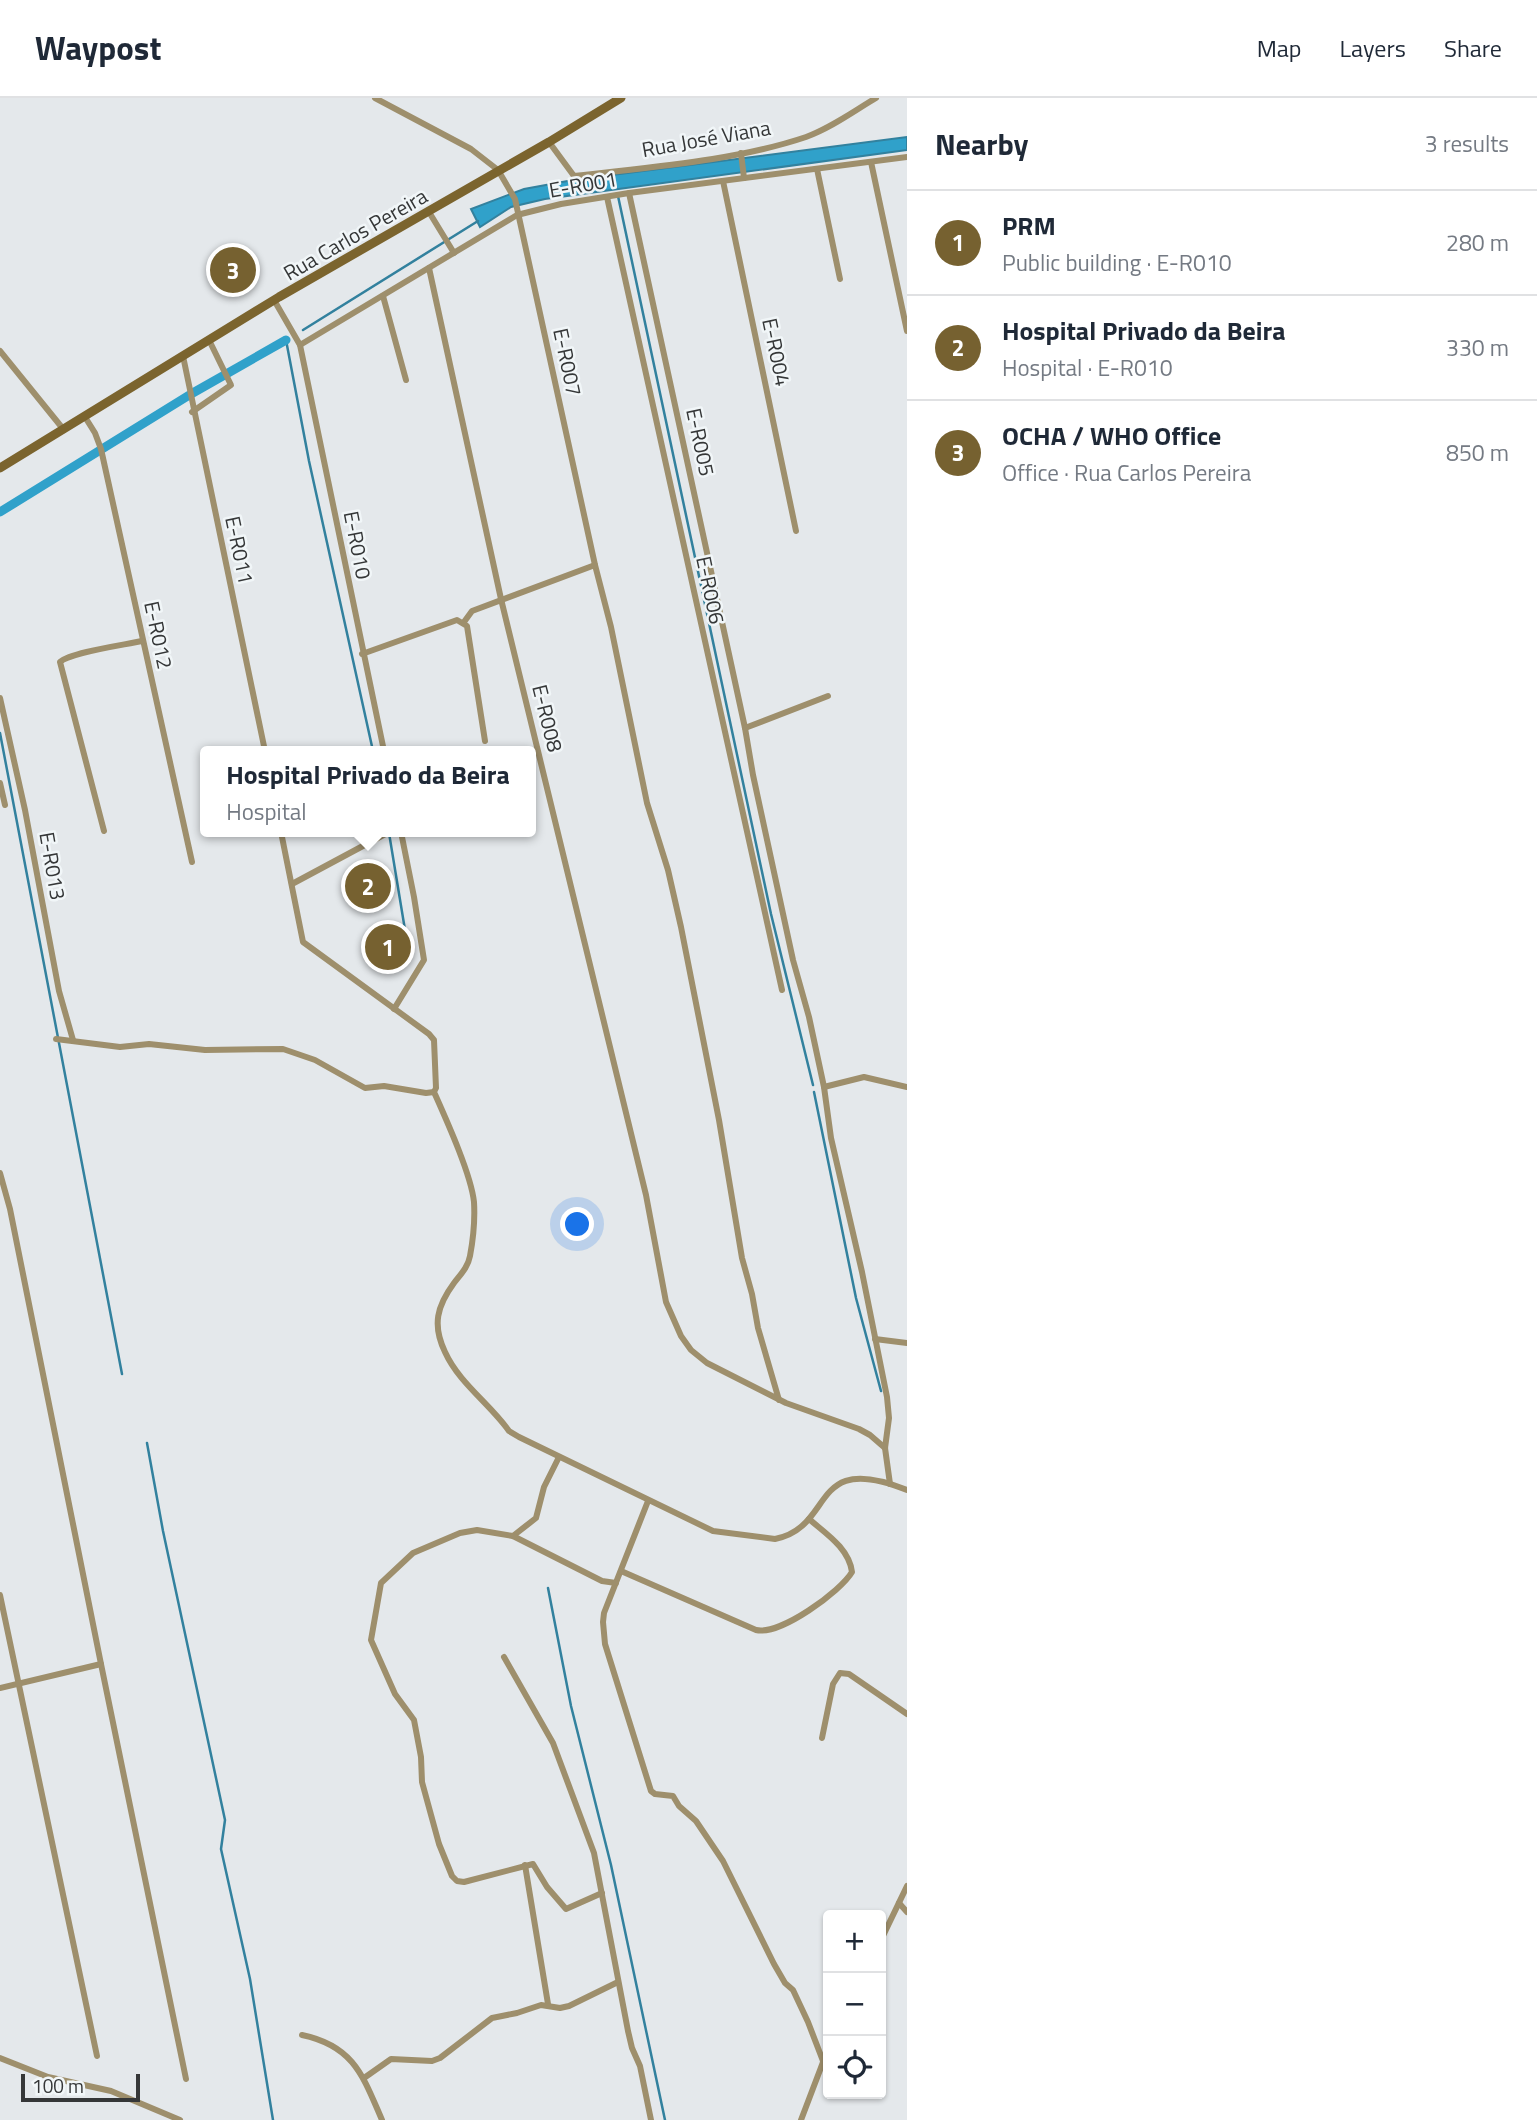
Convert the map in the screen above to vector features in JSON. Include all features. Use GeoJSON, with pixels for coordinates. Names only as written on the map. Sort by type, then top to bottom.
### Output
{"type":"FeatureCollection","features":[{"type":"Feature","properties":{"kind":"street"},"geometry":{"type":"LineString","coordinates":[[376,98],[471,149],[498,170]]}},
{"type":"Feature","properties":{"kind":"street","name":"Rua Carlos Pereira"},"geometry":{"type":"LineString","coordinates":[[0,468],[274,300],[621,98]]}},
{"type":"Feature","properties":{"kind":"street","name":"Rua José Viana"},"geometry":{"type":"LineString","coordinates":[[549,142],[574,176],[672,164],[741,153],[807,136],[876,98]]}},
{"type":"Feature","properties":{"kind":"street"},"geometry":{"type":"LineString","coordinates":[[741,153],[744,178]]}},
{"type":"Feature","properties":{"kind":"street","name":"E-R001"},"geometry":{"type":"LineString","coordinates":[[300,345],[517,215],[561,204],[629,193],[907,157]]}},
{"type":"Feature","properties":{"kind":"street"},"geometry":{"type":"LineString","coordinates":[[871,162],[907,331]]}},
{"type":"Feature","properties":{"kind":"street"},"geometry":{"type":"LineString","coordinates":[[817,169],[840,279]]}},
{"type":"Feature","properties":{"kind":"street","name":"E-R007"},"geometry":{"type":"LineString","coordinates":[[498,170],[515,199],[611,627],[647,803],[668,870],[681,927],[719,1120],[742,1258],[758,1328],[779,1400]]}},
{"type":"Feature","properties":{"kind":"street","name":"E-R004"},"geometry":{"type":"LineString","coordinates":[[723,181],[796,531]]}},
{"type":"Feature","properties":{"kind":"street","name":"E-R005"},"geometry":{"type":"LineString","coordinates":[[629,193],[746,728]]}},
{"type":"Feature","properties":{"kind":"street","name":"E-R006"},"geometry":{"type":"LineString","coordinates":[[607,197],[782,990]]}},
{"type":"Feature","properties":{"kind":"street"},"geometry":{"type":"LineString","coordinates":[[429,212],[454,253]]}},
{"type":"Feature","properties":{"kind":"street","name":"E-R008"},"geometry":{"type":"LineString","coordinates":[[429,268],[501,599],[641,1174],[666,1302],[681,1336],[691,1350],[707,1363],[779,1400],[859,1429],[885,1448]]}},
{"type":"Feature","properties":{"kind":"street"},"geometry":{"type":"LineString","coordinates":[[383,296],[406,380]]}},
{"type":"Feature","properties":{"kind":"street","name":"E-R010"},"geometry":{"type":"LineString","coordinates":[[274,300],[300,345],[383,746]]}},
{"type":"Feature","properties":{"kind":"street"},"geometry":{"type":"LineString","coordinates":[[192,412],[231,385],[209,340]]}},
{"type":"Feature","properties":{"kind":"street"},"geometry":{"type":"LineString","coordinates":[[0,351],[64,430]]}},
{"type":"Feature","properties":{"kind":"street","name":"E-R011"},"geometry":{"type":"LineString","coordinates":[[183,356],[192,412],[264,746]]}},
{"type":"Feature","properties":{"kind":"street","name":"E-R012"},"geometry":{"type":"LineString","coordinates":[[85,418],[101,449],[192,862]]}},
{"type":"Feature","properties":{"kind":"street"},"geometry":{"type":"LineString","coordinates":[[464,622],[472,611],[595,565]]}},
{"type":"Feature","properties":{"kind":"street"},"geometry":{"type":"LineString","coordinates":[[362,654],[457,620],[464,622],[467,626],[485,741]]}},
{"type":"Feature","properties":{"kind":"street"},"geometry":{"type":"LineString","coordinates":[[104,831],[60,662],[62,659],[142,641]]}},
{"type":"Feature","properties":{"kind":"street"},"geometry":{"type":"LineString","coordinates":[[828,696],[746,728],[753,775],[793,960],[809,1017],[824,1087],[831,1138],[875,1339],[890,1418],[885,1448],[890,1483]]}},
{"type":"Feature","properties":{"kind":"street","name":"E-R013"},"geometry":{"type":"LineString","coordinates":[[0,698],[25,810],[59,991],[73,1040]]}},
{"type":"Feature","properties":{"kind":"street"},"geometry":{"type":"LineString","coordinates":[[0,783],[5,805]]}},
{"type":"Feature","properties":{"kind":"street"},"geometry":{"type":"LineString","coordinates":[[282,837],[303,942],[429,1034],[434,1040],[436,1088],[433,1092]]}},
{"type":"Feature","properties":{"kind":"street"},"geometry":{"type":"LineString","coordinates":[[292,884],[380,837]]}},
{"type":"Feature","properties":{"kind":"street"},"geometry":{"type":"LineString","coordinates":[[394,1009],[424,960],[402,837]]}},
{"type":"Feature","properties":{"kind":"street"},"geometry":{"type":"LineString","coordinates":[[56,1039],[120,1047],[149,1044],[205,1050],[284,1049],[315,1060],[365,1088],[384,1086],[433,1092]]}},
{"type":"Feature","properties":{"kind":"street"},"geometry":{"type":"LineString","coordinates":[[824,1087],[864,1077],[907,1087]]}},
{"type":"Feature","properties":{"kind":"street"},"geometry":{"type":"LineString","coordinates":[[433,1092],[474,1202],[470,1258],[440,1304],[437,1322],[445,1353],[459,1374],[509,1431],[713,1531],[762,1538],[784,1537],[809,1519],[821,1499],[840,1482],[858,1479],[890,1483],[907,1490]]}},
{"type":"Feature","properties":{"kind":"street"},"geometry":{"type":"LineString","coordinates":[[0,1173],[10,1209],[186,2080]]}},
{"type":"Feature","properties":{"kind":"street"},"geometry":{"type":"LineString","coordinates":[[0,1212],[10,1209]]}},
{"type":"Feature","properties":{"kind":"street"},"geometry":{"type":"LineString","coordinates":[[875,1339],[907,1343]]}},
{"type":"Feature","properties":{"kind":"street"},"geometry":{"type":"LineString","coordinates":[[513,1536],[536,1518],[544,1487],[559,1457]]}},
{"type":"Feature","properties":{"kind":"street"},"geometry":{"type":"LineString","coordinates":[[648,1501],[604,1616],[605,1644],[652,1791],[655,1794],[673,1796],[696,1821],[723,1861],[774,1964],[785,1983],[793,1990],[808,2022],[822,2061],[801,2120]]}},
{"type":"Feature","properties":{"kind":"street"},"geometry":{"type":"LineString","coordinates":[[621,1571],[756,1630],[769,1630],[794,1620],[845,1581],[852,1572],[844,1551],[809,1519]]}},
{"type":"Feature","properties":{"kind":"street"},"geometry":{"type":"LineString","coordinates":[[602,1893],[566,1909],[547,1887],[533,1864],[464,1882],[457,1881],[452,1876],[439,1844],[422,1782],[421,1757],[414,1720],[395,1694],[371,1640],[381,1583],[413,1553],[460,1533],[477,1530],[513,1536],[602,1581],[616,1583]]}},
{"type":"Feature","properties":{"kind":"street"},"geometry":{"type":"LineString","coordinates":[[602,1581],[612,1595]]}},
{"type":"Feature","properties":{"kind":"street"},"geometry":{"type":"LineString","coordinates":[[0,1595],[97,2056]]}},
{"type":"Feature","properties":{"kind":"street"},"geometry":{"type":"LineString","coordinates":[[504,1657],[553,1744],[594,1853],[618,1982],[651,2120]]}},
{"type":"Feature","properties":{"kind":"street"},"geometry":{"type":"LineString","coordinates":[[0,1688],[101,1664]]}},
{"type":"Feature","properties":{"kind":"street"},"geometry":{"type":"LineString","coordinates":[[822,1738],[833,1684],[840,1673],[849,1674],[907,1714]]}},
{"type":"Feature","properties":{"kind":"street"},"geometry":{"type":"LineString","coordinates":[[525,1865],[548,2004]]}},
{"type":"Feature","properties":{"kind":"street"},"geometry":{"type":"LineString","coordinates":[[886,1930],[907,1886]]}},
{"type":"Feature","properties":{"kind":"street"},"geometry":{"type":"LineString","coordinates":[[899,1903],[907,1912]]}},
{"type":"Feature","properties":{"kind":"street"},"geometry":{"type":"LineString","coordinates":[[364,2078],[391,2059],[432,2061],[440,2058],[492,2018],[548,2004],[560,2008],[569,2006],[618,1982]]}},
{"type":"Feature","properties":{"kind":"street"},"geometry":{"type":"LineString","coordinates":[[302,2035],[317,2038],[339,2049],[364,2078],[382,2120]]}},
{"type":"Feature","properties":{"kind":"street"},"geometry":{"type":"LineString","coordinates":[[0,2058],[48,2077],[111,2091],[180,2120]]}},
{"type":"Feature","properties":{"kind":"water"},"geometry":{"type":"Polygon","coordinates":[[[907,137],[907,150],[545,199],[511,207],[480,227],[471,209],[524,189],[573,180],[907,137]]]}},
{"type":"Feature","properties":{"kind":"waterway"},"geometry":{"type":"LineString","coordinates":[[618,196],[771,914],[813,1085]]}},
{"type":"Feature","properties":{"kind":"waterway"},"geometry":{"type":"LineString","coordinates":[[303,330],[478,221]]}},
{"type":"Feature","properties":{"kind":"waterway"},"geometry":{"type":"LineString","coordinates":[[286,340],[309,461],[372,746]]}},
{"type":"Feature","properties":{"kind":"waterway"},"geometry":{"type":"LineString","coordinates":[[0,512],[191,394],[286,340]]}},
{"type":"Feature","properties":{"kind":"waterway"},"geometry":{"type":"LineString","coordinates":[[0,733],[122,1374]]}},
{"type":"Feature","properties":{"kind":"waterway"},"geometry":{"type":"LineString","coordinates":[[390,837],[406,936]]}},
{"type":"Feature","properties":{"kind":"waterway"},"geometry":{"type":"LineString","coordinates":[[814,1092],[856,1298],[881,1391]]}},
{"type":"Feature","properties":{"kind":"waterway"},"geometry":{"type":"LineString","coordinates":[[147,1443],[163,1531],[225,1820],[221,1849],[250,1979],[273,2120]]}},
{"type":"Feature","properties":{"kind":"waterway"},"geometry":{"type":"LineString","coordinates":[[548,1588],[571,1706],[611,1865],[665,2120]]}},
{"type":"Feature","properties":{"kind":"place","name":"OCHA / WHO Office"},"geometry":{"type":"Point","coordinates":[233,270]}},
{"type":"Feature","properties":{"kind":"place","name":"Hospital Privado da Beira"},"geometry":{"type":"Point","coordinates":[368,886]}},
{"type":"Feature","properties":{"kind":"place","name":"PRM"},"geometry":{"type":"Point","coordinates":[388,947]}}]}
